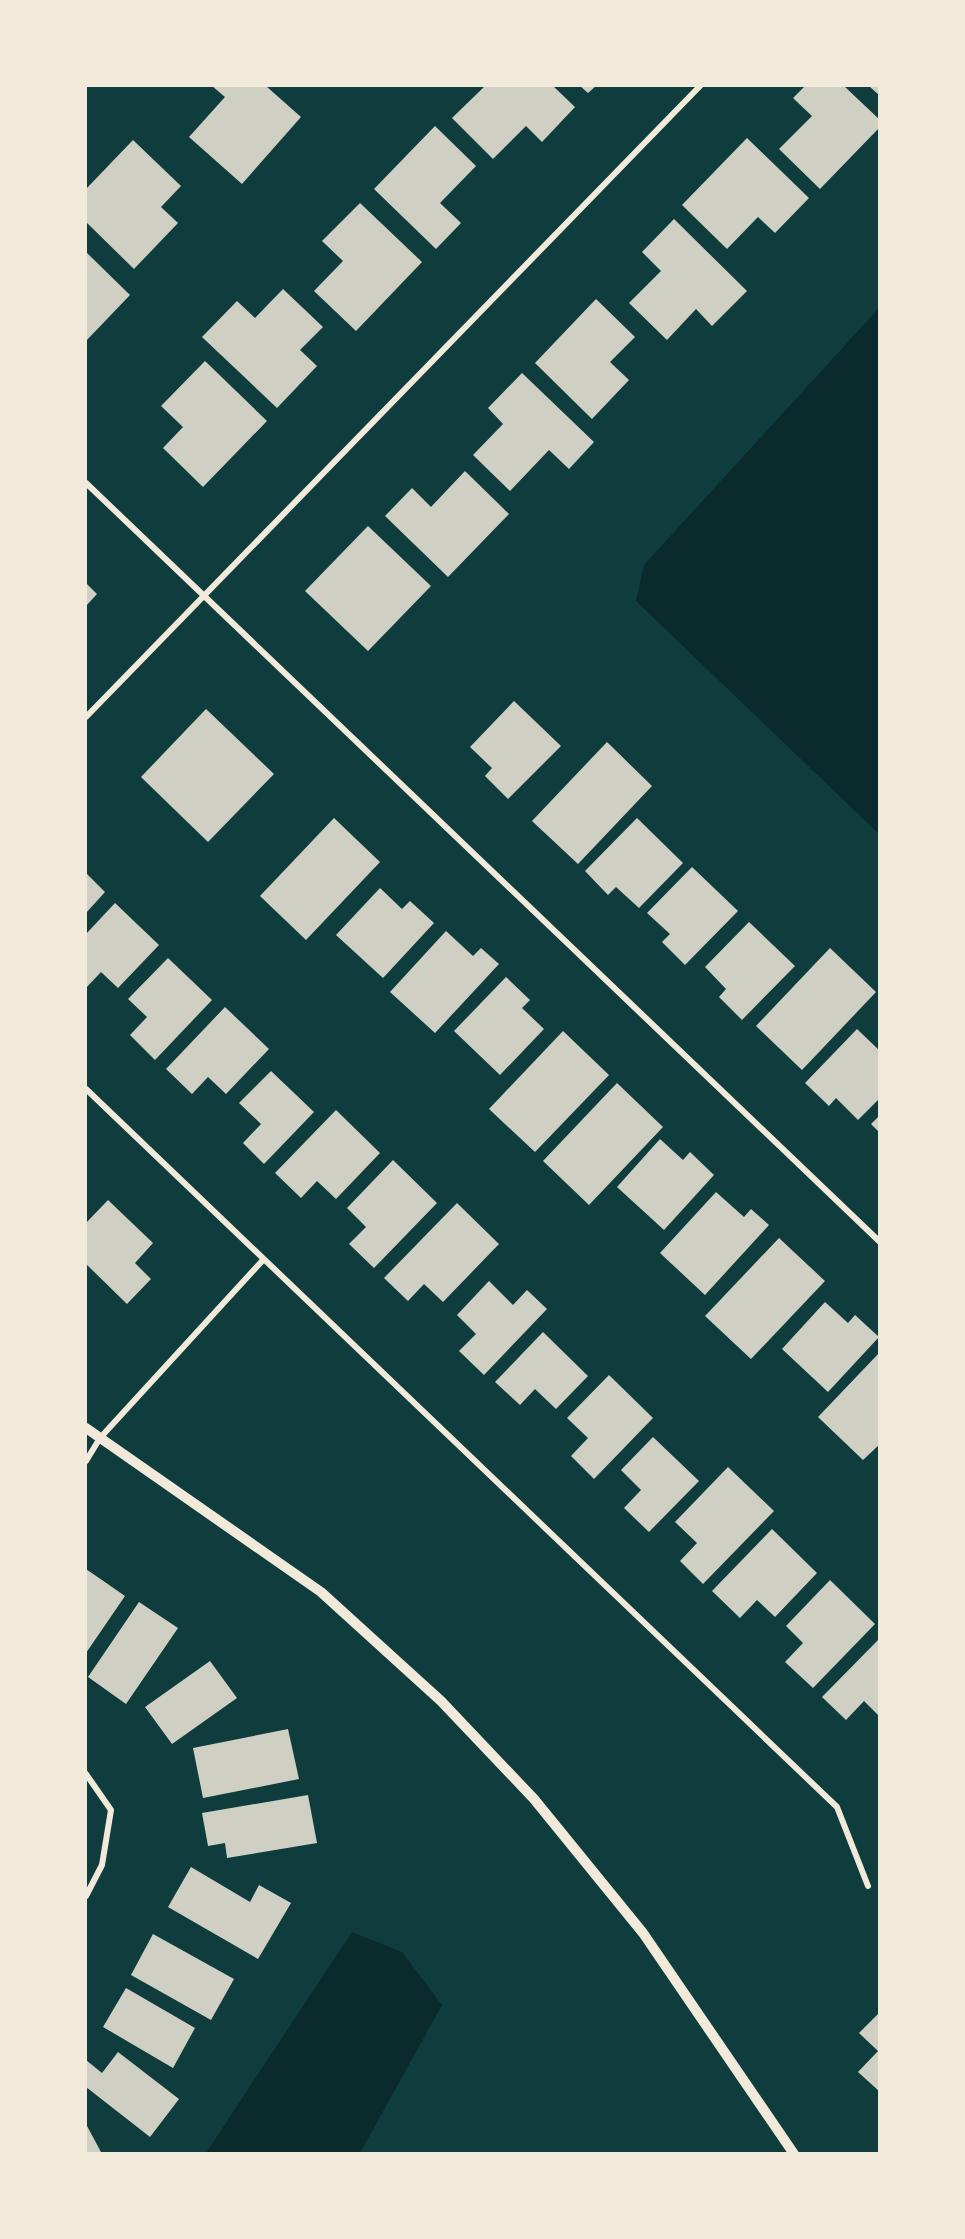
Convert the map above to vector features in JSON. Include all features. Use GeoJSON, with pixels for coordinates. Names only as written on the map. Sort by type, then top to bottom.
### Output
{"type":"FeatureCollection","features":[{"type":"Feature","properties":{"kind":"street"},"geometry":{"type":"LineString","coordinates":[[86,717],[700,86]]}},
{"type":"Feature","properties":{"kind":"street"},"geometry":{"type":"LineString","coordinates":[[86,483],[879,1242]]}},
{"type":"Feature","properties":{"kind":"street"},"geometry":{"type":"LineString","coordinates":[[86,1089],[837,1807],[868,1886]]}},
{"type":"Feature","properties":{"kind":"street"},"geometry":{"type":"LineString","coordinates":[[86,1461],[100,1438],[263,1260]]}},
{"type":"Feature","properties":{"kind":"street"},"geometry":{"type":"LineString","coordinates":[[86,1428],[321,1592],[441,1701],[534,1799],[643,1933],[794,2154]]}},
{"type":"Feature","properties":{"kind":"street"},"geometry":{"type":"LineString","coordinates":[[86,1774],[111,1810],[102,1865],[86,1896]]}},
{"type":"Feature","properties":{"kind":"water"},"geometry":{"type":"Polygon","coordinates":[[[879,308],[879,834],[636,601],[644,565],[879,308]]]}},
{"type":"Feature","properties":{"kind":"water"},"geometry":{"type":"Polygon","coordinates":[[[352,1932],[402,1952],[442,2005],[360,2153],[206,2153],[352,1932]]]}},
{"type":"Feature","properties":{"kind":"building"},"geometry":{"type":"Polygon","coordinates":[[[212,86],[266,86],[301,117],[242,184],[189,137],[225,97],[212,86]]]}},
{"type":"Feature","properties":{"kind":"building"},"geometry":{"type":"Polygon","coordinates":[[[485,86],[553,86],[575,107],[542,142],[526,126],[493,159],[452,118],[485,86]]]}},
{"type":"Feature","properties":{"kind":"building"},"geometry":{"type":"Polygon","coordinates":[[[580,86],[596,86],[588,93],[580,86]]]}},
{"type":"Feature","properties":{"kind":"building"},"geometry":{"type":"Polygon","coordinates":[[[805,86],[844,86],[880,120],[880,127],[820,189],[779,149],[812,116],[793,98],[805,86]]]}},
{"type":"Feature","properties":{"kind":"building"},"geometry":{"type":"Polygon","coordinates":[[[869,86],[880,86],[880,96],[869,86]]]}},
{"type":"Feature","properties":{"kind":"building"},"geometry":{"type":"Polygon","coordinates":[[[435,126],[476,166],[440,203],[461,223],[436,249],[374,189],[435,126]]]}},
{"type":"Feature","properties":{"kind":"building"},"geometry":{"type":"Polygon","coordinates":[[[747,138],[809,198],[775,233],[758,217],[727,249],[682,205],[747,138]]]}},
{"type":"Feature","properties":{"kind":"building"},"geometry":{"type":"Polygon","coordinates":[[[133,140],[181,186],[161,207],[178,223],[134,269],[86,222],[86,189],[133,140]]]}},
{"type":"Feature","properties":{"kind":"building"},"geometry":{"type":"Polygon","coordinates":[[[360,203],[422,262],[356,331],[314,291],[343,261],[322,241],[360,203]]]}},
{"type":"Feature","properties":{"kind":"building"},"geometry":{"type":"Polygon","coordinates":[[[674,219],[747,291],[712,326],[696,309],[667,340],[629,303],[661,271],[642,252],[674,219]]]}},
{"type":"Feature","properties":{"kind":"building"},"geometry":{"type":"Polygon","coordinates":[[[86,252],[130,295],[86,341],[86,252]]]}},
{"type":"Feature","properties":{"kind":"building"},"geometry":{"type":"Polygon","coordinates":[[[283,289],[323,327],[300,350],[317,366],[277,408],[202,337],[237,301],[255,318],[283,289]]]}},
{"type":"Feature","properties":{"kind":"building"},"geometry":{"type":"Polygon","coordinates":[[[596,299],[635,337],[610,362],[629,380],[592,419],[535,363],[596,299]]]}},
{"type":"Feature","properties":{"kind":"building"},"geometry":{"type":"Polygon","coordinates":[[[205,361],[267,421],[203,487],[163,448],[183,427],[161,406],[205,361]]]}},
{"type":"Feature","properties":{"kind":"building"},"geometry":{"type":"Polygon","coordinates":[[[522,373],[594,442],[569,469],[549,450],[510,491],[473,455],[503,424],[488,408],[522,373]]]}},
{"type":"Feature","properties":{"kind":"building"},"geometry":{"type":"Polygon","coordinates":[[[465,471],[509,514],[448,577],[385,516],[412,488],[431,507],[465,471]]]}},
{"type":"Feature","properties":{"kind":"building"},"geometry":{"type":"Polygon","coordinates":[[[368,526],[431,586],[368,651],[305,591],[368,526]]]}},
{"type":"Feature","properties":{"kind":"building"},"geometry":{"type":"Polygon","coordinates":[[[86,583],[97,594],[86,606],[86,583]]]}},
{"type":"Feature","properties":{"kind":"building"},"geometry":{"type":"Polygon","coordinates":[[[514,701],[561,746],[508,799],[485,776],[492,768],[470,747],[514,701]]]}},
{"type":"Feature","properties":{"kind":"building"},"geometry":{"type":"Polygon","coordinates":[[[206,709],[274,774],[208,842],[141,777],[206,709]]]}},
{"type":"Feature","properties":{"kind":"building"},"geometry":{"type":"Polygon","coordinates":[[[607,742],[652,786],[578,864],[532,821],[607,742]]]}},
{"type":"Feature","properties":{"kind":"building"},"geometry":{"type":"Polygon","coordinates":[[[334,818],[380,862],[306,940],[260,896],[334,818]]]}},
{"type":"Feature","properties":{"kind":"building"},"geometry":{"type":"Polygon","coordinates":[[[637,818],[683,863],[639,908],[616,887],[608,895],[585,871],[637,818]]]}},
{"type":"Feature","properties":{"kind":"building"},"geometry":{"type":"Polygon","coordinates":[[[692,867],[738,911],[685,965],[662,942],[670,934],[647,913],[692,867]]]}},
{"type":"Feature","properties":{"kind":"building"},"geometry":{"type":"Polygon","coordinates":[[[86,873],[105,892],[86,913],[86,873]]]}},
{"type":"Feature","properties":{"kind":"building"},"geometry":{"type":"Polygon","coordinates":[[[380,888],[402,909],[410,901],[434,923],[383,978],[336,935],[380,888]]]}},
{"type":"Feature","properties":{"kind":"building"},"geometry":{"type":"Polygon","coordinates":[[[115,903],[159,945],[118,988],[101,972],[86,988],[86,934],[115,903]]]}},
{"type":"Feature","properties":{"kind":"building"},"geometry":{"type":"Polygon","coordinates":[[[749,922],[795,966],[742,1020],[719,997],[726,989],[705,967],[749,922]]]}},
{"type":"Feature","properties":{"kind":"building"},"geometry":{"type":"Polygon","coordinates":[[[446,931],[473,956],[481,948],[499,964],[435,1033],[390,992],[446,931]]]}},
{"type":"Feature","properties":{"kind":"building"},"geometry":{"type":"Polygon","coordinates":[[[830,948],[876,992],[802,1070],[756,1026],[830,948]]]}},
{"type":"Feature","properties":{"kind":"building"},"geometry":{"type":"Polygon","coordinates":[[[168,958],[212,1000],[155,1060],[130,1035],[147,1017],[128,999],[168,958]]]}},
{"type":"Feature","properties":{"kind":"building"},"geometry":{"type":"Polygon","coordinates":[[[506,977],[530,1000],[522,1008],[544,1029],[500,1075],[454,1031],[506,977]]]}},
{"type":"Feature","properties":{"kind":"building"},"geometry":{"type":"Polygon","coordinates":[[[225,1007],[269,1049],[226,1094],[208,1077],[192,1094],[166,1069],[225,1007]]]}},
{"type":"Feature","properties":{"kind":"building"},"geometry":{"type":"Polygon","coordinates":[[[857,1029],[880,1051],[880,1098],[858,1120],[836,1098],[829,1106],[805,1083],[857,1029]]]}},
{"type":"Feature","properties":{"kind":"building"},"geometry":{"type":"Polygon","coordinates":[[[563,1031],[609,1075],[535,1152],[489,1109],[563,1031]]]}},
{"type":"Feature","properties":{"kind":"building"},"geometry":{"type":"Polygon","coordinates":[[[271,1071],[314,1112],[264,1164],[243,1143],[261,1124],[239,1103],[271,1071]]]}},
{"type":"Feature","properties":{"kind":"building"},"geometry":{"type":"Polygon","coordinates":[[[617,1083],[663,1127],[589,1205],[543,1161],[617,1083]]]}},
{"type":"Feature","properties":{"kind":"building"},"geometry":{"type":"Polygon","coordinates":[[[336,1110],[380,1153],[336,1199],[317,1181],[301,1198],[275,1173],[336,1110]]]}},
{"type":"Feature","properties":{"kind":"building"},"geometry":{"type":"Polygon","coordinates":[[[880,1115],[880,1133],[871,1124],[880,1115]]]}},
{"type":"Feature","properties":{"kind":"building"},"geometry":{"type":"Polygon","coordinates":[[[660,1139],[683,1160],[690,1152],[714,1175],[664,1230],[617,1187],[660,1139]]]}},
{"type":"Feature","properties":{"kind":"building"},"geometry":{"type":"Polygon","coordinates":[[[393,1160],[437,1203],[374,1268],[349,1244],[366,1227],[347,1208],[393,1160]]]}},
{"type":"Feature","properties":{"kind":"building"},"geometry":{"type":"Polygon","coordinates":[[[716,1192],[744,1217],[751,1209],[769,1225],[705,1295],[660,1253],[716,1192]]]}},
{"type":"Feature","properties":{"kind":"building"},"geometry":{"type":"Polygon","coordinates":[[[108,1200],[153,1243],[135,1263],[151,1279],[127,1304],[86,1264],[86,1223],[108,1200]]]}},
{"type":"Feature","properties":{"kind":"building"},"geometry":{"type":"Polygon","coordinates":[[[457,1203],[499,1244],[443,1302],[424,1284],[408,1301],[384,1278],[457,1203]]]}},
{"type":"Feature","properties":{"kind":"building"},"geometry":{"type":"Polygon","coordinates":[[[779,1238],[825,1281],[751,1359],[705,1316],[779,1238]]]}},
{"type":"Feature","properties":{"kind":"building"},"geometry":{"type":"Polygon","coordinates":[[[489,1281],[513,1305],[527,1290],[547,1309],[484,1375],[459,1351],[476,1334],[457,1315],[489,1281]]]}},
{"type":"Feature","properties":{"kind":"building"},"geometry":{"type":"Polygon","coordinates":[[[825,1302],[848,1323],[855,1315],[879,1337],[828,1392],[782,1349],[825,1302]]]}},
{"type":"Feature","properties":{"kind":"building"},"geometry":{"type":"Polygon","coordinates":[[[543,1332],[588,1376],[556,1409],[535,1389],[520,1405],[495,1382],[543,1332]]]}},
{"type":"Feature","properties":{"kind":"building"},"geometry":{"type":"Polygon","coordinates":[[[880,1352],[880,1444],[863,1460],[818,1417],[880,1352]]]}},
{"type":"Feature","properties":{"kind":"building"},"geometry":{"type":"Polygon","coordinates":[[[609,1375],[653,1418],[594,1479],[571,1456],[588,1438],[567,1418],[609,1375]]]}},
{"type":"Feature","properties":{"kind":"building"},"geometry":{"type":"Polygon","coordinates":[[[653,1437],[699,1481],[649,1532],[624,1508],[641,1490],[621,1470],[653,1437]]]}},
{"type":"Feature","properties":{"kind":"building"},"geometry":{"type":"Polygon","coordinates":[[[728,1467],[774,1511],[703,1584],[680,1561],[697,1543],[675,1522],[728,1467]]]}},
{"type":"Feature","properties":{"kind":"building"},"geometry":{"type":"Polygon","coordinates":[[[772,1529],[817,1573],[775,1617],[757,1600],[740,1618],[712,1591],[772,1529]]]}},
{"type":"Feature","properties":{"kind":"building"},"geometry":{"type":"Polygon","coordinates":[[[86,1569],[125,1596],[86,1653],[86,1569]]]}},
{"type":"Feature","properties":{"kind":"building"},"geometry":{"type":"Polygon","coordinates":[[[830,1580],[875,1624],[813,1688],[785,1662],[803,1643],[786,1626],[830,1580]]]}},
{"type":"Feature","properties":{"kind":"building"},"geometry":{"type":"Polygon","coordinates":[[[139,1602],[178,1628],[126,1704],[88,1677],[139,1602]]]}},
{"type":"Feature","properties":{"kind":"building"},"geometry":{"type":"Polygon","coordinates":[[[880,1638],[880,1717],[864,1701],[846,1720],[822,1697],[880,1638]]]}},
{"type":"Feature","properties":{"kind":"building"},"geometry":{"type":"Polygon","coordinates":[[[210,1661],[237,1698],[172,1744],[145,1707],[210,1661]]]}},
{"type":"Feature","properties":{"kind":"building"},"geometry":{"type":"Polygon","coordinates":[[[288,1729],[299,1779],[203,1798],[193,1748],[288,1729]]]}},
{"type":"Feature","properties":{"kind":"building"},"geometry":{"type":"Polygon","coordinates":[[[308,1795],[317,1843],[227,1858],[225,1843],[208,1846],[202,1813],[308,1795]]]}},
{"type":"Feature","properties":{"kind":"building"},"geometry":{"type":"Polygon","coordinates":[[[191,1867],[250,1902],[259,1885],[291,1903],[258,1959],[168,1907],[191,1867]]]}},
{"type":"Feature","properties":{"kind":"building"},"geometry":{"type":"Polygon","coordinates":[[[153,1934],[234,1979],[211,2020],[131,1975],[153,1934]]]}},
{"type":"Feature","properties":{"kind":"building"},"geometry":{"type":"Polygon","coordinates":[[[126,1988],[195,2028],[173,2068],[103,2027],[126,1988]]]}},
{"type":"Feature","properties":{"kind":"building"},"geometry":{"type":"Polygon","coordinates":[[[880,2012],[880,2092],[858,2072],[878,2051],[859,2033],[880,2012]]]}},
{"type":"Feature","properties":{"kind":"building"},"geometry":{"type":"Polygon","coordinates":[[[118,2052],[179,2099],[150,2137],[86,2087],[86,2060],[102,2073],[118,2052]]]}},
{"type":"Feature","properties":{"kind":"building"},"geometry":{"type":"Polygon","coordinates":[[[86,2124],[102,2154],[86,2154],[86,2124]]]}}]}
